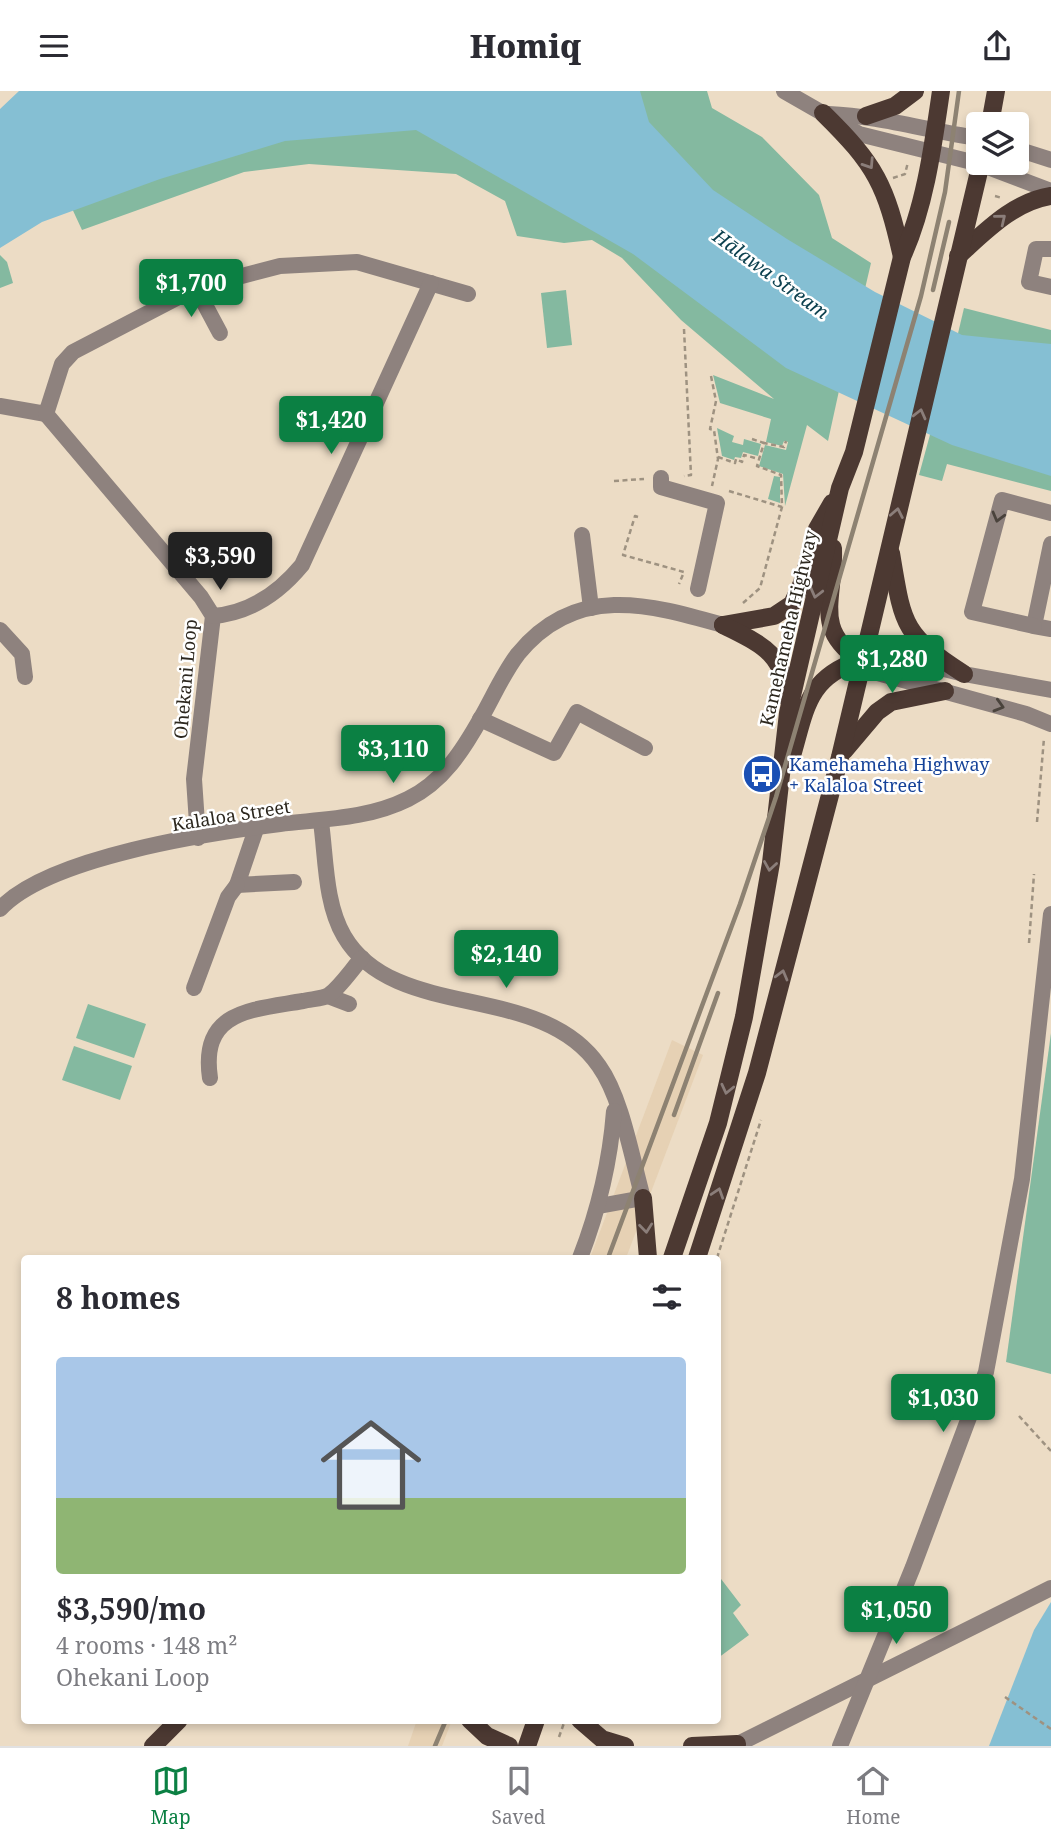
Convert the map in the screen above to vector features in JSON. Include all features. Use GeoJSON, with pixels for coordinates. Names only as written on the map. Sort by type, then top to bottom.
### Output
{"type":"FeatureCollection","features":[{"type":"Feature","properties":{"kind":"main road"},"geometry":{"type":"LineString","coordinates":[[866,115],[895,106],[915,91]]}},
{"type":"Feature","properties":{"kind":"main road","name":"Kamehameha Highway"},"geometry":{"type":"LineString","coordinates":[[673,1255],[718,1123],[744,1017],[779,798],[788,713],[840,488],[854,451],[902,257],[912,236],[931,152],[941,91]]}},
{"type":"Feature","properties":{"kind":"main road"},"geometry":{"type":"LineString","coordinates":[[992,112],[996,91]]}},
{"type":"Feature","properties":{"kind":"main road"},"geometry":{"type":"LineString","coordinates":[[823,114],[860,150],[880,180],[902,257]]}},
{"type":"Feature","properties":{"kind":"main road"},"geometry":{"type":"LineString","coordinates":[[698,1255],[757,1073],[840,757],[858,685],[860,660],[891,547],[903,480],[978,175]]}},
{"type":"Feature","properties":{"kind":"main road"},"geometry":{"type":"LineString","coordinates":[[958,256],[1007,213],[1036,198],[1051,194]]}},
{"type":"Feature","properties":{"kind":"main road"},"geometry":{"type":"LineString","coordinates":[[723,625],[775,616],[792,604],[802,583],[817,530],[840,488]]}},
{"type":"Feature","properties":{"kind":"main road"},"geometry":{"type":"LineString","coordinates":[[832,527],[834,575],[828,626],[842,648],[860,660]]}},
{"type":"Feature","properties":{"kind":"main road"},"geometry":{"type":"LineString","coordinates":[[891,547],[900,610],[909,628],[923,648],[964,674]]}},
{"type":"Feature","properties":{"kind":"main road"},"geometry":{"type":"LineString","coordinates":[[723,625],[760,644],[778,661],[785,679],[788,713]]}},
{"type":"Feature","properties":{"kind":"main road"},"geometry":{"type":"LineString","coordinates":[[779,798],[815,688],[835,669],[860,660]]}},
{"type":"Feature","properties":{"kind":"main road"},"geometry":{"type":"LineString","coordinates":[[840,757],[877,712],[891,702],[945,691]]}},
{"type":"Feature","properties":{"kind":"main road"},"geometry":{"type":"LineString","coordinates":[[643,1198],[648,1255]]}},
{"type":"Feature","properties":{"kind":"main road"},"geometry":{"type":"LineString","coordinates":[[153,1746],[175,1724]]}},
{"type":"Feature","properties":{"kind":"main road"},"geometry":{"type":"LineString","coordinates":[[474,1724],[489,1737],[509,1746]]}},
{"type":"Feature","properties":{"kind":"main road"},"geometry":{"type":"LineString","coordinates":[[527,1746],[535,1724]]}},
{"type":"Feature","properties":{"kind":"main road"},"geometry":{"type":"LineString","coordinates":[[585,1724],[602,1739],[625,1746]]}},
{"type":"Feature","properties":{"kind":"main road"},"geometry":{"type":"LineString","coordinates":[[692,1746],[735,1745]]}},
{"type":"Feature","properties":{"kind":"street"},"geometry":{"type":"LineString","coordinates":[[784,91],[859,134],[966,160]]}},
{"type":"Feature","properties":{"kind":"street"},"geometry":{"type":"LineString","coordinates":[[823,114],[866,115],[934,132],[966,136]]}},
{"type":"Feature","properties":{"kind":"street"},"geometry":{"type":"LineString","coordinates":[[1029,153],[1051,160]]}},
{"type":"Feature","properties":{"kind":"street"},"geometry":{"type":"LineString","coordinates":[[1007,175],[1051,194]]}},
{"type":"Feature","properties":{"kind":"street"},"geometry":{"type":"LineString","coordinates":[[1051,249],[1036,249],[1028,282],[1051,287]]}},
{"type":"Feature","properties":{"kind":"street"},"geometry":{"type":"LineString","coordinates":[[0,405],[46,414],[62,365],[73,352],[195,288],[280,266],[357,262],[468,294]]}},
{"type":"Feature","properties":{"kind":"street"},"geometry":{"type":"LineString","coordinates":[[212,616],[237,614],[265,600],[289,581],[302,565],[431,283]]}},
{"type":"Feature","properties":{"kind":"street"},"geometry":{"type":"LineString","coordinates":[[195,288],[220,333]]}},
{"type":"Feature","properties":{"kind":"street","name":"Ohekani Loop"},"geometry":{"type":"LineString","coordinates":[[46,414],[201,597],[212,616],[194,779],[198,838]]}},
{"type":"Feature","properties":{"kind":"street"},"geometry":{"type":"LineString","coordinates":[[661,478],[662,487],[717,503],[698,589]]}},
{"type":"Feature","properties":{"kind":"street"},"geometry":{"type":"LineString","coordinates":[[1051,513],[1002,500],[972,612],[1051,629]]}},
{"type":"Feature","properties":{"kind":"street"},"geometry":{"type":"LineString","coordinates":[[582,535],[592,608]]}},
{"type":"Feature","properties":{"kind":"street"},"geometry":{"type":"LineString","coordinates":[[1034,626],[1051,544]]}},
{"type":"Feature","properties":{"kind":"street","name":"Kalaloa Street"},"geometry":{"type":"LineString","coordinates":[[3,900],[75,865],[198,838],[321,822],[374,812],[408,799],[430,786],[464,749],[519,653],[545,630],[573,613],[620,603],[653,606],[723,625]]}},
{"type":"Feature","properties":{"kind":"street"},"geometry":{"type":"LineString","coordinates":[[0,630],[22,654],[25,677]]}},
{"type":"Feature","properties":{"kind":"street"},"geometry":{"type":"LineString","coordinates":[[1048,729],[945,691],[874,672],[860,660],[876,652],[964,674],[1051,690]]}},
{"type":"Feature","properties":{"kind":"street"},"geometry":{"type":"LineString","coordinates":[[480,719],[554,753],[577,712],[645,748]]}},
{"type":"Feature","properties":{"kind":"street"},"geometry":{"type":"LineString","coordinates":[[321,822],[331,902],[344,936],[362,958],[380,973],[418,988],[510,1010],[555,1028],[599,1066],[615,1101],[643,1198],[599,1206]]}},
{"type":"Feature","properties":{"kind":"street"},"geometry":{"type":"LineString","coordinates":[[194,988],[228,897],[237,885],[256,829]]}},
{"type":"Feature","properties":{"kind":"street"},"geometry":{"type":"LineString","coordinates":[[237,885],[294,882]]}},
{"type":"Feature","properties":{"kind":"street"},"geometry":{"type":"LineString","coordinates":[[840,1746],[913,1567],[986,1372],[1022,1179],[1051,913]]}},
{"type":"Feature","properties":{"kind":"street"},"geometry":{"type":"LineString","coordinates":[[328,996],[362,958]]}},
{"type":"Feature","properties":{"kind":"street"},"geometry":{"type":"LineString","coordinates":[[210,1078],[208,1065],[212,1039],[223,1023],[240,1012],[328,996],[349,1004]]}},
{"type":"Feature","properties":{"kind":"street"},"geometry":{"type":"LineString","coordinates":[[581,1255],[599,1206],[611,1152],[615,1101]]}},
{"type":"Feature","properties":{"kind":"street"},"geometry":{"type":"LineString","coordinates":[[735,1745],[760,1735],[1050,1589]]}},
{"type":"Feature","properties":{"kind":"path"},"geometry":{"type":"LineString","coordinates":[[905,174],[909,158]]}},
{"type":"Feature","properties":{"kind":"path"},"geometry":{"type":"LineString","coordinates":[[887,180],[905,174],[910,176]]}},
{"type":"Feature","properties":{"kind":"path"},"geometry":{"type":"LineString","coordinates":[[681,476],[691,475],[684,329]]}},
{"type":"Feature","properties":{"kind":"path"},"geometry":{"type":"LineString","coordinates":[[711,376],[716,401],[710,429],[714,430],[718,457],[711,486],[782,507]]}},
{"type":"Feature","properties":{"kind":"path"},"geometry":{"type":"LineString","coordinates":[[752,439],[784,447],[786,441]]}},
{"type":"Feature","properties":{"kind":"path"},"geometry":{"type":"LineString","coordinates":[[743,603],[760,588],[782,507],[781,475],[757,466],[764,443]]}},
{"type":"Feature","properties":{"kind":"path"},"geometry":{"type":"LineString","coordinates":[[718,457],[736,463],[736,459],[742,461],[744,454],[759,459]]}},
{"type":"Feature","properties":{"kind":"path"},"geometry":{"type":"LineString","coordinates":[[638,517],[635,516],[623,555],[684,572],[679,584]]}},
{"type":"Feature","properties":{"kind":"path"},"geometry":{"type":"LineString","coordinates":[[1037,821],[1048,729]]}},
{"type":"Feature","properties":{"kind":"path"},"geometry":{"type":"LineString","coordinates":[[1029,943],[1034,874]]}},
{"type":"Feature","properties":{"kind":"path"},"geometry":{"type":"LineString","coordinates":[[718,1255],[763,1113]]}},
{"type":"Feature","properties":{"kind":"path"},"geometry":{"type":"LineString","coordinates":[[1019,1416],[1051,1451]]}},
{"type":"Feature","properties":{"kind":"path"},"geometry":{"type":"LineString","coordinates":[[1005,1697],[1051,1729]]}},
{"type":"Feature","properties":{"kind":"path"},"geometry":{"type":"LineString","coordinates":[[559,1737],[564,1724]]}},
{"type":"Feature","properties":{"kind":"shaded area"},"geometry":{"type":"Polygon","coordinates":[[[672,1040],[703,1055],[627,1255],[591,1255],[672,1040]]]}},
{"type":"Feature","properties":{"kind":"shaded area"},"geometry":{"type":"Polygon","coordinates":[[[416,1724],[450,1724],[442,1746],[408,1746],[416,1724]]]}},
{"type":"Feature","properties":{"kind":"green space"},"geometry":{"type":"Polygon","coordinates":[[[594,91],[707,91],[712,108],[762,137],[819,195],[832,238],[871,263],[856,327],[594,91]]]}},
{"type":"Feature","properties":{"kind":"green space"},"geometry":{"type":"Polygon","coordinates":[[[463,95],[842,377],[828,441],[807,425],[785,506],[783,474],[759,466],[765,445],[786,450],[788,442],[784,441],[782,446],[766,442],[771,419],[720,403],[713,375],[774,399],[681,320],[622,258],[592,240],[564,243],[517,236],[505,201],[456,174],[309,164],[244,172],[82,230],[69,202],[91,169],[463,95]]]}},
{"type":"Feature","properties":{"kind":"green space"},"geometry":{"type":"Polygon","coordinates":[[[0,255],[7,262],[13,283],[0,288],[0,255]]]}},
{"type":"Feature","properties":{"kind":"green space"},"geometry":{"type":"Polygon","coordinates":[[[566,290],[572,345],[547,348],[541,293],[566,290]]]}},
{"type":"Feature","properties":{"kind":"green space"},"geometry":{"type":"Polygon","coordinates":[[[964,308],[1051,330],[1051,424],[947,380],[964,308]]]}},
{"type":"Feature","properties":{"kind":"green space"},"geometry":{"type":"Polygon","coordinates":[[[937,409],[1051,457],[1051,491],[947,464],[942,481],[919,475],[937,409]]]}},
{"type":"Feature","properties":{"kind":"green space"},"geometry":{"type":"Polygon","coordinates":[[[717,428],[734,436],[732,442],[743,445],[744,439],[761,444],[758,456],[743,452],[741,458],[735,457],[734,460],[722,456],[717,428]]]}},
{"type":"Feature","properties":{"kind":"green space"},"geometry":{"type":"Polygon","coordinates":[[[774,476],[780,477],[780,503],[768,499],[774,476]]]}},
{"type":"Feature","properties":{"kind":"green space"},"geometry":{"type":"Polygon","coordinates":[[[88,1004],[146,1024],[134,1058],[76,1038],[88,1004]]]}},
{"type":"Feature","properties":{"kind":"green space"},"geometry":{"type":"Polygon","coordinates":[[[1051,1033],[1051,1374],[1006,1362],[1051,1033]]]}},
{"type":"Feature","properties":{"kind":"green space"},"geometry":{"type":"Polygon","coordinates":[[[74,1046],[132,1066],[120,1100],[62,1080],[74,1046]]]}},
{"type":"Feature","properties":{"kind":"green space"},"geometry":{"type":"Polygon","coordinates":[[[721,1579],[741,1605],[733,1613],[749,1635],[721,1656],[721,1579]]]}},
{"type":"Feature","properties":{"kind":"water","name":"Hālawa Stream"},"geometry":{"type":"Polygon","coordinates":[[[19,91],[640,91],[649,122],[713,190],[787,239],[875,292],[962,335],[1051,344],[1051,476],[952,445],[786,368],[633,254],[416,130],[285,141],[160,179],[42,222],[0,248],[0,109],[19,91]]]}},
{"type":"Feature","properties":{"kind":"water"},"geometry":{"type":"Polygon","coordinates":[[[1051,1602],[1051,1746],[989,1746],[1034,1630],[1051,1602]]]}},
{"type":"Feature","properties":{"kind":"railway"},"geometry":{"type":"LineString","coordinates":[[609,1255],[740,904],[776,797],[921,296],[945,192],[959,91]]}},
{"type":"Feature","properties":{"kind":"railway"},"geometry":{"type":"LineString","coordinates":[[933,290],[949,222]]}},
{"type":"Feature","properties":{"kind":"railway"},"geometry":{"type":"LineString","coordinates":[[674,1115],[718,993]]}},
{"type":"Feature","properties":{"kind":"railway"},"geometry":{"type":"LineString","coordinates":[[435,1746],[444,1724]]}},
{"type":"Feature","properties":{"kind":"place","name":"Kamehameha Highway + Kalaloa Street"},"geometry":{"type":"Point","coordinates":[762,774]}}]}
